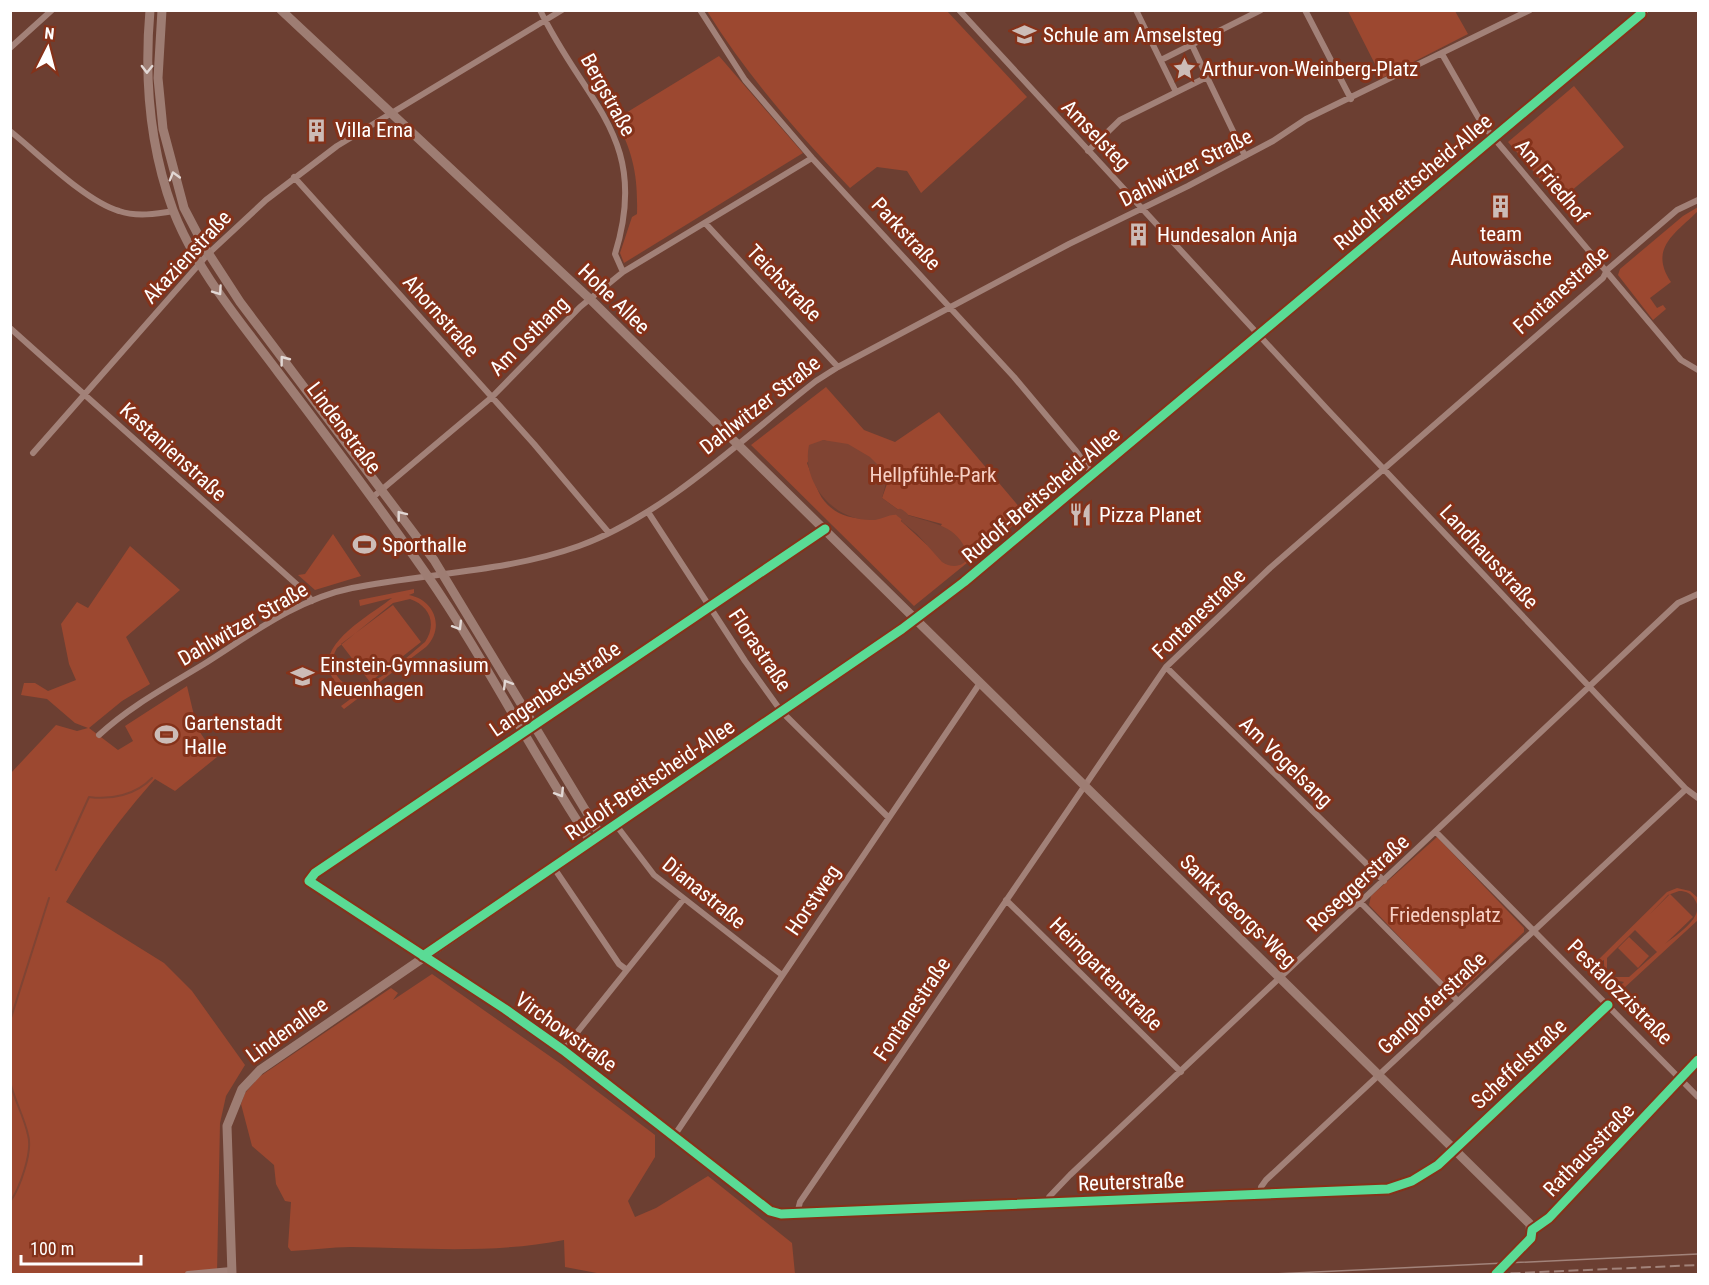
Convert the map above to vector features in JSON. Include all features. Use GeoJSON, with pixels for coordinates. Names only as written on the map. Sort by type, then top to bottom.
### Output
{"type":"FeatureCollection","features":[{"type":"Feature","properties":{"kind":"street"},"geometry":{"type":"LineString","coordinates":[[10,48],[52,10]]}},
{"type":"Feature","properties":{"kind":"street","name":"Lindenstraße"},"geometry":{"type":"LineString","coordinates":[[150,10],[148,107],[157,155],[174,211],[200,264],[373,497],[428,576],[591,842]]}},
{"type":"Feature","properties":{"kind":"street","name":"Lindenstraße"},"geometry":{"type":"LineString","coordinates":[[162,10],[159,105],[167,148],[184,208],[208,254],[240,302],[434,560],[601,836]]}},
{"type":"Feature","properties":{"kind":"street","name":"Hohe Allee"},"geometry":{"type":"LineString","coordinates":[[280,10],[591,300],[915,619]]}},
{"type":"Feature","properties":{"kind":"street","name":"Bergstraße"},"geometry":{"type":"LineString","coordinates":[[540,10],[611,129],[622,154],[627,192],[623,228],[615,254],[623,272]]}},
{"type":"Feature","properties":{"kind":"street","name":"Akazienstraße"},"geometry":{"type":"LineString","coordinates":[[33,453],[208,254],[294,177],[337,146],[392,115],[562,10]]}},
{"type":"Feature","properties":{"kind":"street","name":"Parkstraße"},"geometry":{"type":"LineString","coordinates":[[700,10],[745,80],[812,158],[950,306],[1070,442],[1093,475]]}},
{"type":"Feature","properties":{"kind":"street","name":"Amselsteg"},"geometry":{"type":"LineString","coordinates":[[959,10],[1259,336]]}},
{"type":"Feature","properties":{"kind":"street"},"geometry":{"type":"LineString","coordinates":[[1136,10],[1176,92]]}},
{"type":"Feature","properties":{"kind":"street"},"geometry":{"type":"LineString","coordinates":[[1161,60],[1261,10]]}},
{"type":"Feature","properties":{"kind":"street"},"geometry":{"type":"LineString","coordinates":[[1305,10],[1351,99]]}},
{"type":"Feature","properties":{"kind":"street","name":"Dahlwitzer Straße"},"geometry":{"type":"LineString","coordinates":[[99,735],[119,716],[256,631],[312,601],[350,588],[536,558],[580,546],[609,533],[648,512],[816,381],[838,367],[950,306],[1245,156],[1306,119],[1530,10]]}},
{"type":"Feature","properties":{"kind":"street","name":"Rudolf-Breitscheid-Allee"},"geometry":{"type":"LineString","coordinates":[[423,956],[915,619],[1093,475],[1644,10]]}},
{"type":"Feature","properties":{"kind":"street"},"geometry":{"type":"LineString","coordinates":[[1192,45],[1245,156]]}},
{"type":"Feature","properties":{"kind":"street","name":"Am Friedhof"},"geometry":{"type":"LineString","coordinates":[[1442,54],[1482,124],[1681,360],[1698,370]]}},
{"type":"Feature","properties":{"kind":"street"},"geometry":{"type":"LineString","coordinates":[[1088,151],[1120,120],[1207,77]]}},
{"type":"Feature","properties":{"kind":"street"},"geometry":{"type":"LineString","coordinates":[[10,131],[87,193],[108,207],[132,214],[174,211],[184,208]]}},
{"type":"Feature","properties":{"kind":"street","name":"Am Osthang"},"geometry":{"type":"LineString","coordinates":[[373,497],[492,397],[580,307],[623,272],[812,158]]}},
{"type":"Feature","properties":{"kind":"street","name":"Ahornstraße"},"geometry":{"type":"LineString","coordinates":[[294,177],[492,397],[606,526],[609,533]]}},
{"type":"Feature","properties":{"kind":"street","name":"Fontanestraße"},"geometry":{"type":"LineString","coordinates":[[797,1214],[800,1202],[1166,667],[1270,568],[1603,278],[1607,270],[1677,210],[1698,200]]}},
{"type":"Feature","properties":{"kind":"street","name":"Teichstraße"},"geometry":{"type":"LineString","coordinates":[[706,224],[838,367]]}},
{"type":"Feature","properties":{"kind":"street","name":"Kastanienstraße"},"geometry":{"type":"LineString","coordinates":[[10,328],[303,590],[312,601]]}},
{"type":"Feature","properties":{"kind":"street","name":"Landhausstraße"},"geometry":{"type":"LineString","coordinates":[[1259,336],[1686,789],[1698,798]]}},
{"type":"Feature","properties":{"kind":"street","name":"Florastraße"},"geometry":{"type":"LineString","coordinates":[[648,512],[781,711],[888,817]]}},
{"type":"Feature","properties":{"kind":"street","name":"Langenbeckstraße"},"geometry":{"type":"LineString","coordinates":[[309,881],[315,873],[825,530]]}},
{"type":"Feature","properties":{"kind":"street","name":"Roseggerstraße"},"geometry":{"type":"LineString","coordinates":[[1049,1204],[1052,1193],[1678,603],[1698,594]]}},
{"type":"Feature","properties":{"kind":"street","name":"Sankt-Georgs-Weg"},"geometry":{"type":"LineString","coordinates":[[915,619],[1455,1149],[1530,1224],[1532,1230]]}},
{"type":"Feature","properties":{"kind":"street","name":"Am Vogelsang"},"geometry":{"type":"LineString","coordinates":[[1166,667],[1384,881]]}},
{"type":"Feature","properties":{"kind":"street","name":"Horstweg"},"geometry":{"type":"LineString","coordinates":[[674,1136],[980,683]]}},
{"type":"Feature","properties":{"kind":"street","name":"Ganghoferstraße"},"geometry":{"type":"LineString","coordinates":[[1260,1195],[1261,1187],[1266,1180],[1686,789]]}},
{"type":"Feature","properties":{"kind":"street","name":"Dianastraße"},"geometry":{"type":"LineString","coordinates":[[616,825],[646,866],[683,900],[782,975]]}},
{"type":"Feature","properties":{"kind":"street","name":"Pestalozzistraße"},"geometry":{"type":"LineString","coordinates":[[1436,832],[1698,1097]]}},
{"type":"Feature","properties":{"kind":"street"},"geometry":{"type":"LineString","coordinates":[[554,868],[619,964],[627,970]]}},
{"type":"Feature","properties":{"kind":"street","name":"Virchowstraße"},"geometry":{"type":"LineString","coordinates":[[309,881],[563,1050],[770,1211],[797,1214]]}},
{"type":"Feature","properties":{"kind":"street"},"geometry":{"type":"LineString","coordinates":[[563,1050],[683,900]]}},
{"type":"Feature","properties":{"kind":"street","name":"Heimgartenstraße"},"geometry":{"type":"LineString","coordinates":[[1006,900],[1181,1072]]}},
{"type":"Feature","properties":{"kind":"street"},"geometry":{"type":"LineString","coordinates":[[1361,903],[1458,1001]]}},
{"type":"Feature","properties":{"kind":"street","name":"Lindenallee"},"geometry":{"type":"LineString","coordinates":[[231,1272],[226,1137],[231,1113],[242,1089],[272,1060],[423,956]]}},
{"type":"Feature","properties":{"kind":"street","name":"Scheffelstraße"},"geometry":{"type":"LineString","coordinates":[[1455,1149],[1608,1005]]}},
{"type":"Feature","properties":{"kind":"street","name":"Rathausstraße"},"geometry":{"type":"LineString","coordinates":[[1496,1275],[1531,1238],[1532,1230],[1549,1218],[1698,1060]]}},
{"type":"Feature","properties":{"kind":"street","name":"Reuterstraße"},"geometry":{"type":"LineString","coordinates":[[797,1214],[1388,1189],[1427,1173],[1455,1149]]}},
{"type":"Feature","properties":{"kind":"street"},"geometry":{"type":"LineString","coordinates":[[188,1275],[231,1272]]}},
{"type":"Feature","properties":{"kind":"green space"},"geometry":{"type":"Polygon","coordinates":[[[707,11],[947,11],[1027,97],[921,193],[907,171],[877,167],[850,188],[774,103],[739,59],[707,11]]]}},
{"type":"Feature","properties":{"kind":"green space"},"geometry":{"type":"Polygon","coordinates":[[[1348,11],[1455,11],[1468,34],[1382,78],[1348,11]]]}},
{"type":"Feature","properties":{"kind":"green space"},"geometry":{"type":"Polygon","coordinates":[[[719,56],[803,153],[624,263],[620,253],[632,217],[637,214],[637,187],[627,143],[616,119],[719,56]]]}},
{"type":"Feature","properties":{"kind":"green space"},"geometry":{"type":"Polygon","coordinates":[[[1574,86],[1624,147],[1559,201],[1508,142],[1574,86]]]}},
{"type":"Feature","properties":{"kind":"green space"},"geometry":{"type":"Polygon","coordinates":[[[1698,207],[1698,211],[1674,234],[1664,250],[1662,260],[1671,282],[1650,298],[1657,308],[1663,305],[1666,309],[1653,320],[1618,275],[1620,269],[1683,216],[1698,207]]]}},
{"type":"Feature","properties":{"kind":"green space","name":"Hellpfühle-Park"},"geometry":{"type":"Polygon","coordinates":[[[826,387],[864,430],[895,442],[939,412],[1026,515],[914,606],[751,445],[826,387]],[[823,440],[807,463],[820,495],[829,506],[838,513],[869,519],[900,511],[882,498],[887,484],[833,443],[823,440]],[[905,514],[901,521],[927,545],[942,524],[905,514]]]}},
{"type":"Feature","properties":{"kind":"green space"},"geometry":{"type":"Polygon","coordinates":[[[333,534],[361,576],[315,590],[298,575],[305,574],[333,534]]]}},
{"type":"Feature","properties":{"kind":"green space"},"geometry":{"type":"Polygon","coordinates":[[[130,546],[180,590],[126,637],[150,684],[122,701],[89,728],[118,750],[133,741],[125,726],[187,686],[197,728],[217,757],[175,791],[155,779],[107,838],[66,902],[164,963],[192,991],[245,1065],[226,1096],[220,1123],[217,1274],[11,1274],[10,774],[56,725],[77,731],[88,728],[75,723],[47,699],[21,695],[24,683],[35,683],[48,691],[76,680],[69,664],[61,624],[77,602],[88,608],[130,546]]]}},
{"type":"Feature","properties":{"kind":"green space"},"geometry":{"type":"Polygon","coordinates":[[[414,589],[414,593],[409,595],[418,598],[431,609],[436,624],[435,632],[426,647],[344,709],[341,706],[360,692],[344,688],[334,681],[328,665],[330,654],[347,632],[392,598],[360,606],[359,600],[414,589]],[[410,599],[393,603],[337,648],[333,658],[333,668],[345,683],[356,686],[381,677],[425,642],[431,629],[430,616],[417,602],[410,599]]]}},
{"type":"Feature","properties":{"kind":"green space"},"geometry":{"type":"Polygon","coordinates":[[[393,605],[421,642],[370,682],[341,644],[393,605]]]}},
{"type":"Feature","properties":{"kind":"green space","name":"Friedensplatz"},"geometry":{"type":"Polygon","coordinates":[[[1437,837],[1524,928],[1524,932],[1459,993],[1450,990],[1369,905],[1371,896],[1437,837]]]}},
{"type":"Feature","properties":{"kind":"green space"},"geometry":{"type":"Polygon","coordinates":[[[1677,888],[1690,891],[1698,898],[1698,920],[1623,989],[1620,986],[1624,982],[1611,978],[1606,973],[1604,960],[1599,963],[1597,961],[1667,892],[1677,888]],[[1679,891],[1670,894],[1693,917],[1665,944],[1688,925],[1696,913],[1695,900],[1688,893],[1679,891]],[[1635,930],[1607,958],[1607,970],[1614,977],[1629,977],[1657,952],[1635,930]]]}},
{"type":"Feature","properties":{"kind":"green space"},"geometry":{"type":"Polygon","coordinates":[[[1629,937],[1649,956],[1638,968],[1618,948],[1629,937]]]}},
{"type":"Feature","properties":{"kind":"green space"},"geometry":{"type":"Polygon","coordinates":[[[432,974],[561,1064],[655,1135],[655,1157],[628,1201],[635,1217],[656,1208],[708,1176],[792,1243],[795,1274],[602,1274],[565,1267],[564,1240],[484,1249],[336,1247],[291,1251],[288,1247],[291,1202],[285,1201],[276,1184],[274,1165],[252,1146],[241,1104],[245,1093],[259,1077],[391,988],[398,993],[393,1000],[432,974]]]}},
{"type":"Feature","properties":{"kind":"shaded area"},"geometry":{"type":"Polygon","coordinates":[[[823,440],[848,444],[870,457],[885,472],[887,479],[882,498],[900,511],[899,515],[872,520],[858,519],[845,514],[823,497],[815,485],[808,459],[809,445],[823,440]]]}},
{"type":"Feature","properties":{"kind":"shaded area"},"geometry":{"type":"Polygon","coordinates":[[[905,514],[935,523],[951,531],[964,545],[969,556],[967,560],[957,566],[942,562],[917,534],[901,521],[905,514]]]}},
{"type":"Feature","properties":{"kind":"waterway"},"geometry":{"type":"LineString","coordinates":[[900,513],[904,516]]}},
{"type":"Feature","properties":{"kind":"waterway"},"geometry":{"type":"LineString","coordinates":[[56,870],[89,797],[106,798],[123,795],[138,789],[152,778]]}},
{"type":"Feature","properties":{"kind":"waterway"},"geometry":{"type":"LineString","coordinates":[[10,1021],[49,898]]}},
{"type":"Feature","properties":{"kind":"waterway"},"geometry":{"type":"LineString","coordinates":[[10,1081],[29,1142],[25,1169],[10,1202]]}},
{"type":"Feature","properties":{"kind":"tram line"},"geometry":{"type":"LineString","coordinates":[[1273,1274],[1698,1254]]}},
{"type":"Feature","properties":{"kind":"railway"},"geometry":{"type":"LineString","coordinates":[[1496,1274],[1698,1265]]}},
{"type":"Feature","properties":{"kind":"cycle path"},"geometry":{"type":"LineString","coordinates":[[423,956],[902,629],[964,582],[1641,14]]}},
{"type":"Feature","properties":{"kind":"cycle path"},"geometry":{"type":"LineString","coordinates":[[825,529],[315,873],[309,881],[505,1009],[563,1050],[770,1211],[781,1214],[1388,1189],[1412,1181],[1438,1165],[1608,1005]]}},
{"type":"Feature","properties":{"kind":"cycle path"},"geometry":{"type":"LineString","coordinates":[[1496,1274],[1531,1238],[1532,1230],[1549,1218],[1698,1060]]}},
{"type":"Feature","properties":{"kind":"place","name":"Schule am Amselsteg"},"geometry":{"type":"Point","coordinates":[1025,35]}},
{"type":"Feature","properties":{"kind":"place","name":"Arthur-von-Weinberg-Platz"},"geometry":{"type":"Point","coordinates":[1184,69]}},
{"type":"Feature","properties":{"kind":"place","name":"Villa Erna"},"geometry":{"type":"Point","coordinates":[317,130]}},
{"type":"Feature","properties":{"kind":"place","name":"team Autowäsche"},"geometry":{"type":"Point","coordinates":[1501,206]}},
{"type":"Feature","properties":{"kind":"place","name":"Hundesalon Anja"},"geometry":{"type":"Point","coordinates":[1139,235]}},
{"type":"Feature","properties":{"kind":"place","name":"Pizza Planet"},"geometry":{"type":"Point","coordinates":[1081,515]}},
{"type":"Feature","properties":{"kind":"place","name":"Sporthalle"},"geometry":{"type":"Point","coordinates":[364,545]}},
{"type":"Feature","properties":{"kind":"place","name":"Einstein-Gymnasium Neuenhagen"},"geometry":{"type":"Point","coordinates":[302,677]}},
{"type":"Feature","properties":{"kind":"place","name":"Gartenstadt Halle"},"geometry":{"type":"Point","coordinates":[166,735]}}]}
